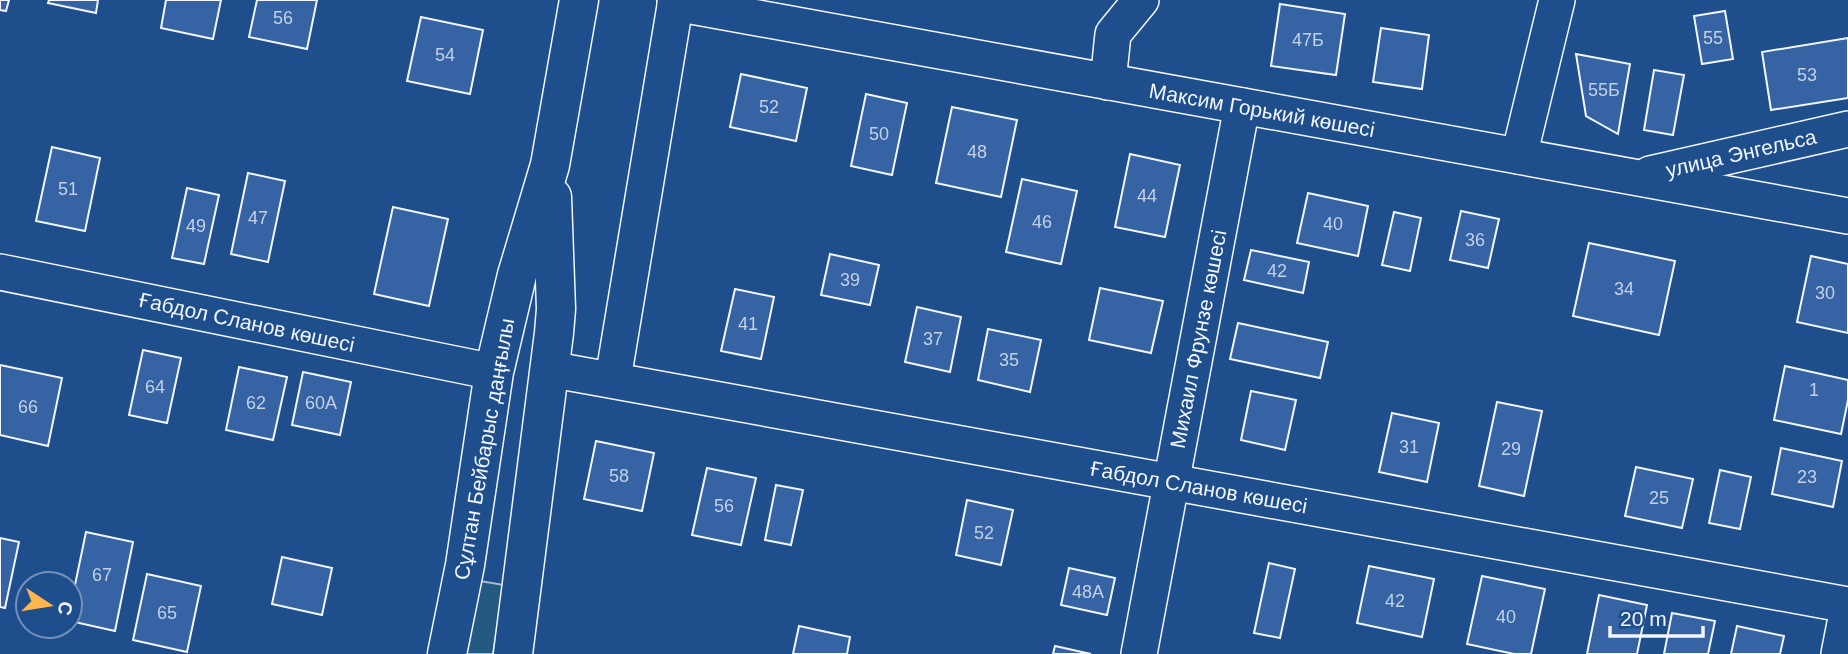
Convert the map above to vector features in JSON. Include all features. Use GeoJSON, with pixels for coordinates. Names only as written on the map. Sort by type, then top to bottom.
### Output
{"type":"FeatureCollection","features":[{"type":"Feature","properties":{"kind":"main road","name":"Сұлтан Бейбарыс даңғылы"},"geometry":{"type":"LineString","coordinates":[[447,654],[465,565],[494,372],[517,275],[550,165],[579,0]]}},
{"type":"Feature","properties":{"kind":"main road","name":"Сұлтан Бейбарыс даңғылы"},"geometry":{"type":"LineString","coordinates":[[513,654],[556,309],[550,165]]}},
{"type":"Feature","properties":{"kind":"street"},"geometry":{"type":"LineString","coordinates":[[1108,82],[1113,34],[1141,0]]}},
{"type":"Feature","properties":{"kind":"street"},"geometry":{"type":"LineString","coordinates":[[1518,156],[1557,0]]}},
{"type":"Feature","properties":{"kind":"street"},"geometry":{"type":"LineString","coordinates":[[613,379],[676,2]]}},
{"type":"Feature","properties":{"kind":"street","name":"Максим Горький көшесі"},"geometry":{"type":"LineString","coordinates":[[676,2],[1848,216]]}},
{"type":"Feature","properties":{"kind":"street","name":"Михаил Фрунзе көшесі"},"geometry":{"type":"LineString","coordinates":[[1139,654],[1242,106]]}},
{"type":"Feature","properties":{"kind":"street","name":"улица Энгельса"},"geometry":{"type":"LineString","coordinates":[[1634,178],[1848,129]]}},
{"type":"Feature","properties":{"kind":"street","name":"Ғабдол Сланов көшесі"},"geometry":{"type":"LineString","coordinates":[[0,272],[494,372]]}},
{"type":"Feature","properties":{"kind":"street","name":"Ғабдол Сланов көшесі"},"geometry":{"type":"LineString","coordinates":[[549,369],[1848,606]]}},
{"type":"Feature","properties":{"kind":"street"},"geometry":{"type":"LineString","coordinates":[[1839,654],[1848,606]]}},
{"type":"Feature","properties":{"kind":"shaded area"},"geometry":{"type":"Polygon","coordinates":[[[474,580],[504,585],[493,654],[462,654],[474,580]]]}},
{"type":"Feature","properties":{"kind":"building"},"geometry":{"type":"Polygon","coordinates":[[[0,0],[9,0],[6,11],[0,10],[0,0]]]}},
{"type":"Feature","properties":{"kind":"building"},"geometry":{"type":"Polygon","coordinates":[[[49,0],[98,0],[96,13],[48,3],[49,0]]]}},
{"type":"Feature","properties":{"kind":"building"},"geometry":{"type":"Polygon","coordinates":[[[166,0],[221,0],[213,39],[161,28],[166,0]]]}},
{"type":"Feature","properties":{"kind":"building"},"geometry":{"type":"Polygon","coordinates":[[[257,0],[317,0],[307,49],[249,37],[257,0]]]}},
{"type":"Feature","properties":{"kind":"building"},"geometry":{"type":"Polygon","coordinates":[[[1280,4],[1345,14],[1336,75],[1271,66],[1280,4]]]}},
{"type":"Feature","properties":{"kind":"building"},"geometry":{"type":"Polygon","coordinates":[[[1725,11],[1733,59],[1702,64],[1694,16],[1725,11]]]}},
{"type":"Feature","properties":{"kind":"building"},"geometry":{"type":"Polygon","coordinates":[[[421,17],[483,30],[470,94],[407,81],[421,17]]]}},
{"type":"Feature","properties":{"kind":"building"},"geometry":{"type":"Polygon","coordinates":[[[1381,28],[1429,35],[1422,89],[1373,82],[1381,28]]]}},
{"type":"Feature","properties":{"kind":"building"},"geometry":{"type":"Polygon","coordinates":[[[1848,38],[1848,98],[1771,110],[1762,52],[1848,38]]]}},
{"type":"Feature","properties":{"kind":"building"},"geometry":{"type":"Polygon","coordinates":[[[1576,54],[1630,64],[1618,134],[1586,116],[1576,54]]]}},
{"type":"Feature","properties":{"kind":"building"},"geometry":{"type":"Polygon","coordinates":[[[1654,70],[1684,75],[1673,135],[1644,130],[1654,70]]]}},
{"type":"Feature","properties":{"kind":"building"},"geometry":{"type":"Polygon","coordinates":[[[741,74],[807,88],[796,141],[730,127],[741,74]]]}},
{"type":"Feature","properties":{"kind":"building"},"geometry":{"type":"Polygon","coordinates":[[[866,94],[907,103],[892,175],[851,166],[866,94]]]}},
{"type":"Feature","properties":{"kind":"building"},"geometry":{"type":"Polygon","coordinates":[[[952,107],[1017,120],[1001,197],[936,183],[952,107]]]}},
{"type":"Feature","properties":{"kind":"building"},"geometry":{"type":"Polygon","coordinates":[[[52,147],[100,158],[85,231],[36,221],[52,147]]]}},
{"type":"Feature","properties":{"kind":"building"},"geometry":{"type":"Polygon","coordinates":[[[1130,154],[1180,165],[1165,237],[1115,227],[1130,154]]]}},
{"type":"Feature","properties":{"kind":"building"},"geometry":{"type":"Polygon","coordinates":[[[248,173],[285,181],[268,262],[231,254],[248,173]]]}},
{"type":"Feature","properties":{"kind":"building"},"geometry":{"type":"Polygon","coordinates":[[[1022,179],[1077,191],[1061,264],[1006,252],[1022,179]]]}},
{"type":"Feature","properties":{"kind":"building"},"geometry":{"type":"Polygon","coordinates":[[[187,188],[219,195],[204,264],[172,258],[187,188]]]}},
{"type":"Feature","properties":{"kind":"building"},"geometry":{"type":"Polygon","coordinates":[[[1308,193],[1368,206],[1358,256],[1297,243],[1308,193]]]}},
{"type":"Feature","properties":{"kind":"building"},"geometry":{"type":"Polygon","coordinates":[[[393,207],[448,219],[429,306],[374,294],[393,207]]]}},
{"type":"Feature","properties":{"kind":"building"},"geometry":{"type":"Polygon","coordinates":[[[1461,211],[1499,219],[1488,268],[1450,260],[1461,211]]]}},
{"type":"Feature","properties":{"kind":"building"},"geometry":{"type":"Polygon","coordinates":[[[1394,212],[1421,218],[1410,271],[1382,265],[1394,212]]]}},
{"type":"Feature","properties":{"kind":"building"},"geometry":{"type":"Polygon","coordinates":[[[1589,243],[1675,261],[1659,335],[1573,316],[1589,243]]]}},
{"type":"Feature","properties":{"kind":"building"},"geometry":{"type":"Polygon","coordinates":[[[1251,250],[1309,262],[1303,293],[1244,280],[1251,250]]]}},
{"type":"Feature","properties":{"kind":"building"},"geometry":{"type":"Polygon","coordinates":[[[830,254],[879,265],[870,305],[821,295],[830,254]]]}},
{"type":"Feature","properties":{"kind":"building"},"geometry":{"type":"Polygon","coordinates":[[[1811,256],[1848,264],[1848,333],[1797,322],[1811,256]]]}},
{"type":"Feature","properties":{"kind":"building"},"geometry":{"type":"Polygon","coordinates":[[[1100,288],[1163,301],[1151,353],[1089,340],[1100,288]]]}},
{"type":"Feature","properties":{"kind":"building"},"geometry":{"type":"Polygon","coordinates":[[[735,289],[774,297],[761,359],[721,351],[735,289]]]}},
{"type":"Feature","properties":{"kind":"building"},"geometry":{"type":"Polygon","coordinates":[[[917,307],[961,317],[950,372],[905,362],[917,307]]]}},
{"type":"Feature","properties":{"kind":"building"},"geometry":{"type":"Polygon","coordinates":[[[1238,323],[1328,342],[1320,378],[1230,359],[1238,323]]]}},
{"type":"Feature","properties":{"kind":"building"},"geometry":{"type":"Polygon","coordinates":[[[988,329],[1041,340],[1030,392],[978,380],[988,329]]]}},
{"type":"Feature","properties":{"kind":"building"},"geometry":{"type":"Polygon","coordinates":[[[143,350],[181,358],[167,423],[129,415],[143,350]]]}},
{"type":"Feature","properties":{"kind":"building"},"geometry":{"type":"Polygon","coordinates":[[[0,365],[62,378],[48,446],[0,435],[0,365]]]}},
{"type":"Feature","properties":{"kind":"building"},"geometry":{"type":"Polygon","coordinates":[[[1785,366],[1848,380],[1848,400],[1841,434],[1774,420],[1785,366]]]}},
{"type":"Feature","properties":{"kind":"building"},"geometry":{"type":"Polygon","coordinates":[[[239,367],[287,377],[273,440],[226,430],[239,367]]]}},
{"type":"Feature","properties":{"kind":"building"},"geometry":{"type":"Polygon","coordinates":[[[303,372],[351,382],[340,435],[292,425],[303,372]]]}},
{"type":"Feature","properties":{"kind":"building"},"geometry":{"type":"Polygon","coordinates":[[[1251,391],[1296,400],[1285,450],[1241,440],[1251,391]]]}},
{"type":"Feature","properties":{"kind":"building"},"geometry":{"type":"Polygon","coordinates":[[[1497,402],[1542,411],[1524,496],[1479,486],[1497,402]]]}},
{"type":"Feature","properties":{"kind":"building"},"geometry":{"type":"Polygon","coordinates":[[[1392,413],[1439,423],[1427,482],[1379,472],[1392,413]]]}},
{"type":"Feature","properties":{"kind":"building"},"geometry":{"type":"Polygon","coordinates":[[[596,441],[654,453],[642,511],[584,499],[596,441]]]}},
{"type":"Feature","properties":{"kind":"building"},"geometry":{"type":"Polygon","coordinates":[[[1781,448],[1842,461],[1833,507],[1772,494],[1781,448]]]}},
{"type":"Feature","properties":{"kind":"building"},"geometry":{"type":"Polygon","coordinates":[[[1636,467],[1693,479],[1682,528],[1625,516],[1636,467]]]}},
{"type":"Feature","properties":{"kind":"building"},"geometry":{"type":"Polygon","coordinates":[[[707,468],[756,478],[741,545],[692,535],[707,468]]]}},
{"type":"Feature","properties":{"kind":"building"},"geometry":{"type":"Polygon","coordinates":[[[1720,470],[1751,477],[1740,529],[1709,523],[1720,470]]]}},
{"type":"Feature","properties":{"kind":"building"},"geometry":{"type":"Polygon","coordinates":[[[776,485],[803,490],[791,545],[765,540],[776,485]]]}},
{"type":"Feature","properties":{"kind":"building"},"geometry":{"type":"Polygon","coordinates":[[[967,500],[1013,510],[1001,565],[956,555],[967,500]]]}},
{"type":"Feature","properties":{"kind":"building"},"geometry":{"type":"Polygon","coordinates":[[[86,532],[133,542],[115,631],[84,624],[84,570],[78,570],[86,532]]]}},
{"type":"Feature","properties":{"kind":"building"},"geometry":{"type":"Polygon","coordinates":[[[0,538],[19,542],[5,608],[0,607],[0,538]]]}},
{"type":"Feature","properties":{"kind":"building"},"geometry":{"type":"Polygon","coordinates":[[[282,557],[332,568],[322,615],[272,604],[282,557]]]}},
{"type":"Feature","properties":{"kind":"building"},"geometry":{"type":"Polygon","coordinates":[[[1269,563],[1295,569],[1280,638],[1254,633],[1269,563]]]}},
{"type":"Feature","properties":{"kind":"building"},"geometry":{"type":"Polygon","coordinates":[[[1369,566],[1434,579],[1422,637],[1357,623],[1369,566]]]}},
{"type":"Feature","properties":{"kind":"building"},"geometry":{"type":"Polygon","coordinates":[[[1069,568],[1115,578],[1107,615],[1061,605],[1069,568]]]}},
{"type":"Feature","properties":{"kind":"building"},"geometry":{"type":"Polygon","coordinates":[[[147,574],[201,586],[187,652],[133,640],[147,574]]]}},
{"type":"Feature","properties":{"kind":"building"},"geometry":{"type":"Polygon","coordinates":[[[1482,576],[1545,589],[1531,654],[1514,654],[1467,644],[1482,576]]]}},
{"type":"Feature","properties":{"kind":"building"},"geometry":{"type":"Polygon","coordinates":[[[1599,595],[1647,605],[1637,654],[1587,654],[1599,595]]]}},
{"type":"Feature","properties":{"kind":"building"},"geometry":{"type":"Polygon","coordinates":[[[1672,613],[1715,621],[1708,654],[1664,654],[1672,613]]]}},
{"type":"Feature","properties":{"kind":"building"},"geometry":{"type":"Polygon","coordinates":[[[799,626],[850,637],[847,654],[793,654],[799,626]]]}},
{"type":"Feature","properties":{"kind":"building"},"geometry":{"type":"Polygon","coordinates":[[[1737,626],[1784,636],[1780,654],[1731,654],[1737,626]]]}},
{"type":"Feature","properties":{"kind":"building"},"geometry":{"type":"Polygon","coordinates":[[[1055,646],[1091,654],[1053,654],[1055,646]]]}}]}
